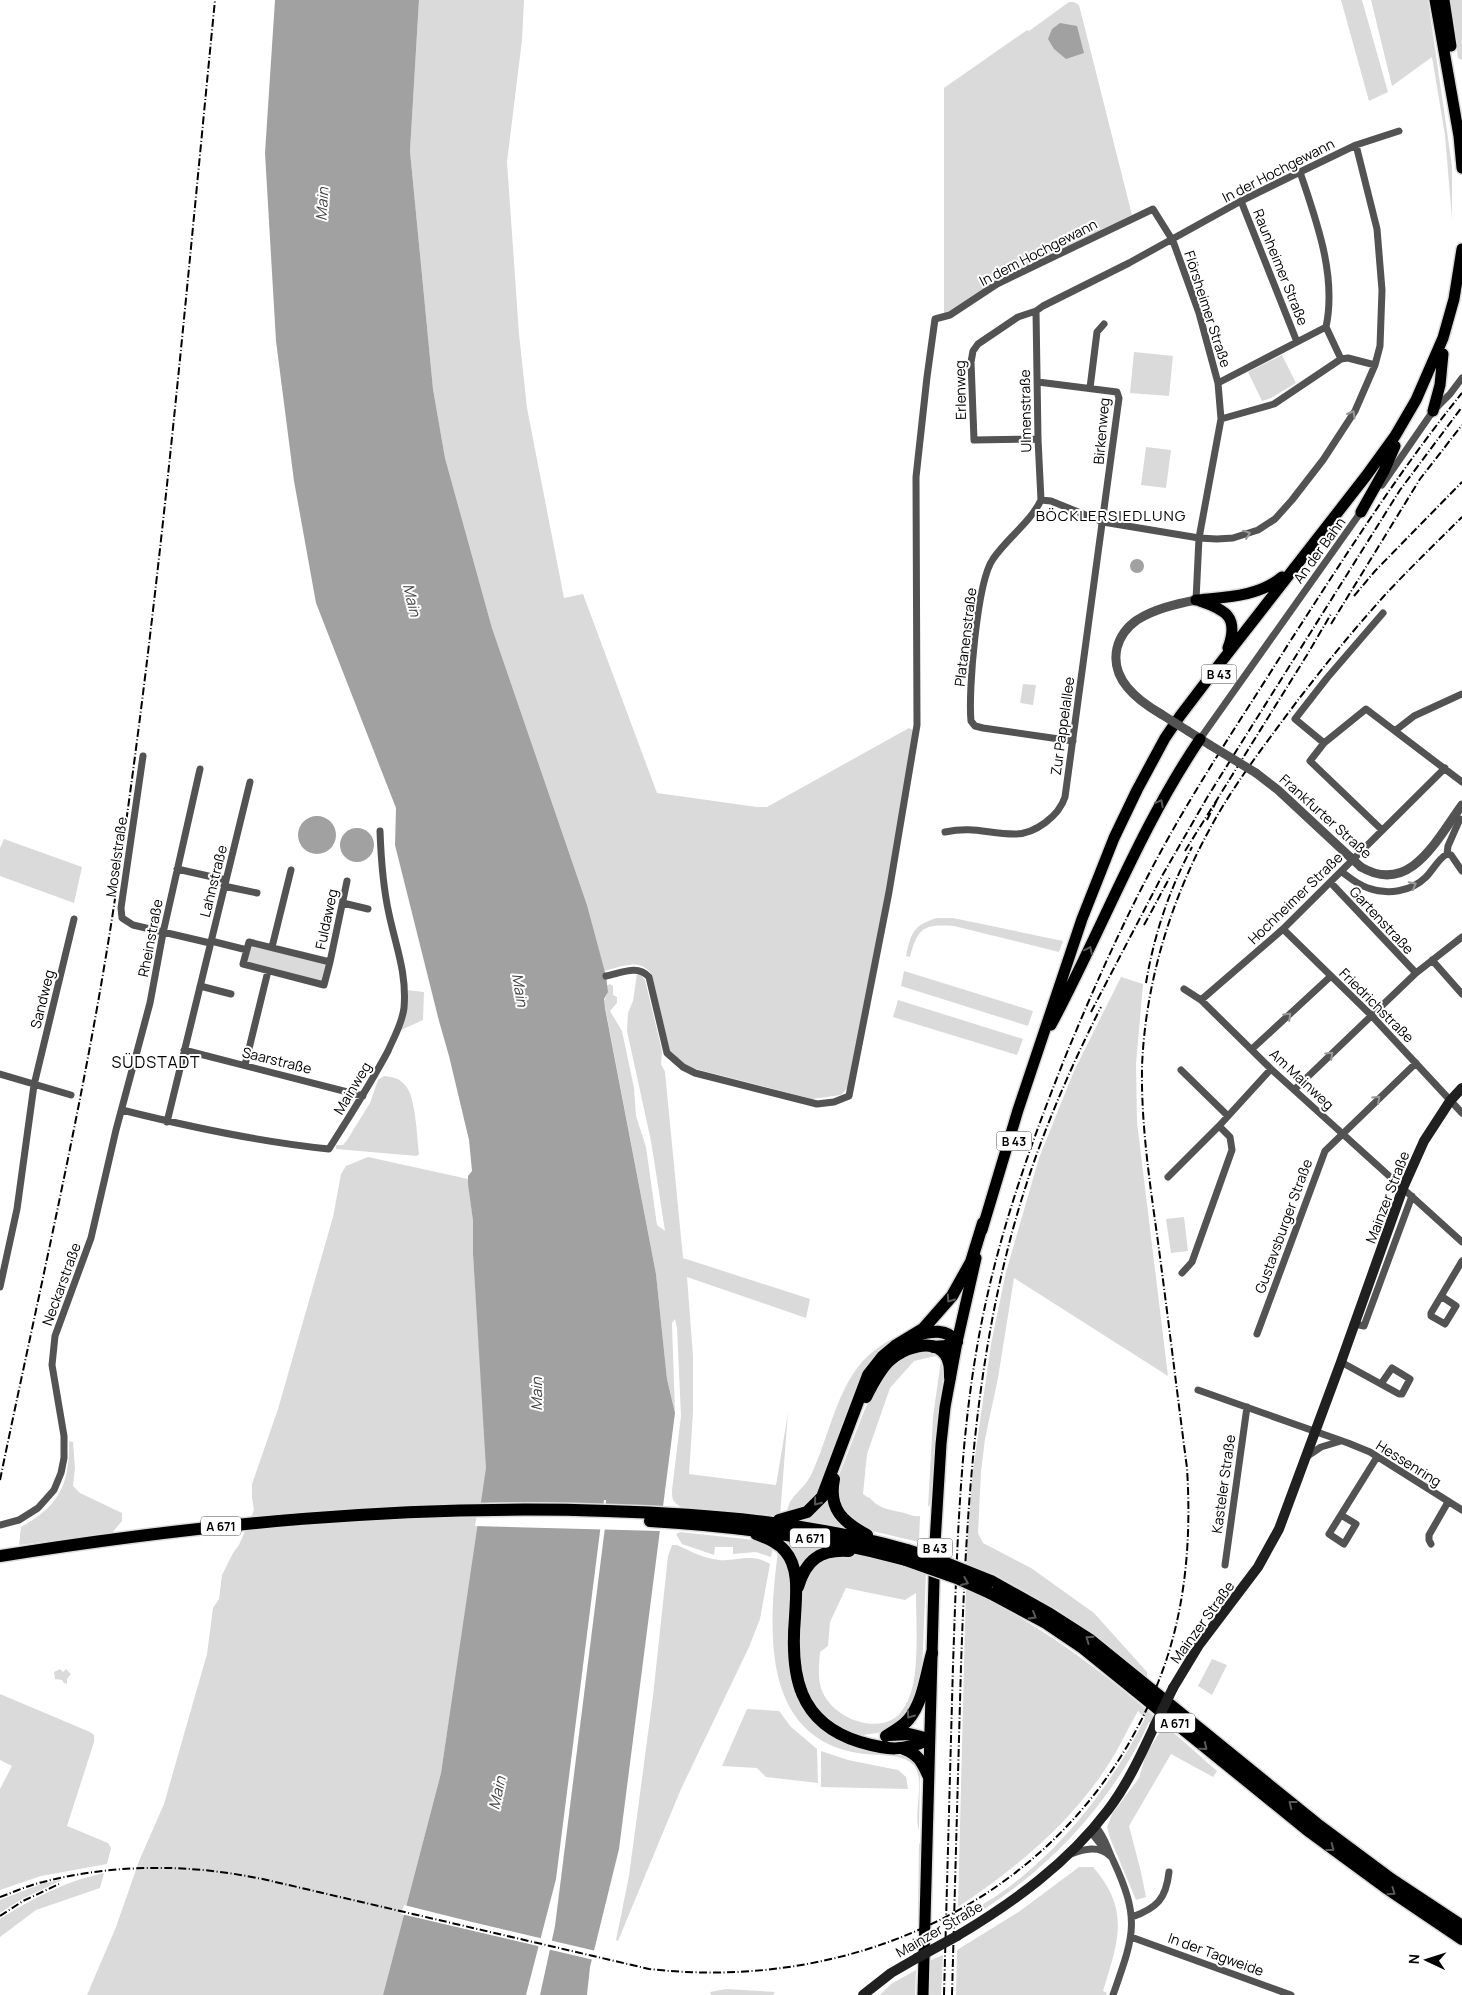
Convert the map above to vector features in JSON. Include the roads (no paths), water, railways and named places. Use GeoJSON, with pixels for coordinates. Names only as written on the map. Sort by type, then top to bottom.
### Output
{"type":"FeatureCollection","features":[{"type":"Feature","properties":{"kind":"highway"},"geometry":{"type":"LineString","coordinates":[[916,1334],[940,1312],[960,1285],[971,1262],[983,1223]]}},
{"type":"Feature","properties":{"kind":"highway"},"geometry":{"type":"LineString","coordinates":[[766,1522],[799,1516],[816,1505],[827,1486],[868,1375],[888,1350],[916,1334],[930,1331],[941,1332],[953,1337],[957,1342],[946,1346],[919,1346],[906,1350],[895,1356],[886,1365],[862,1404],[834,1480],[833,1498],[842,1518],[880,1548]]}},
{"type":"Feature","properties":{"kind":"highway"},"geometry":{"type":"LineString","coordinates":[[933,1346],[945,1354],[949,1365],[950,1377]]}},
{"type":"Feature","properties":{"kind":"highway","name":"A 671"},"geometry":{"type":"LineString","coordinates":[[0,1556],[221,1526],[358,1514],[486,1509],[592,1510],[681,1518],[766,1522],[819,1530],[906,1555],[949,1564],[991,1587],[1043,1610],[1095,1644],[1303,1813],[1391,1879],[1462,1926]]}},
{"type":"Feature","properties":{"kind":"highway","name":"A 671"},"geometry":{"type":"LineString","coordinates":[[0,1565],[210,1536],[348,1523],[486,1517],[681,1518],[880,1548]]}},
{"type":"Feature","properties":{"kind":"highway"},"geometry":{"type":"LineString","coordinates":[[740,1528],[772,1541],[786,1552],[791,1560],[797,1592],[794,1657],[803,1698],[810,1709],[826,1727],[844,1737],[871,1745],[914,1752],[920,1758],[928,1774]]}},
{"type":"Feature","properties":{"kind":"highway"},"geometry":{"type":"LineString","coordinates":[[797,1592],[801,1576],[807,1566],[821,1554],[843,1550],[880,1548]]}},
{"type":"Feature","properties":{"kind":"highway","name":"A 671"},"geometry":{"type":"LineString","coordinates":[[991,1587],[1083,1648],[1317,1837],[1385,1888],[1462,1939]]}},
{"type":"Feature","properties":{"kind":"highway"},"geometry":{"type":"LineString","coordinates":[[886,1736],[900,1728],[914,1712],[932,1653]]}},
{"type":"Feature","properties":{"kind":"highway"},"geometry":{"type":"LineString","coordinates":[[857,1741],[909,1734],[929,1739]]}},
{"type":"Feature","properties":{"kind":"highway"},"geometry":{"type":"LineString","coordinates":[[904,1749],[929,1739]]}},
{"type":"Feature","properties":{"kind":"main road"},"geometry":{"type":"LineString","coordinates":[[1435,0],[1459,136],[1462,168]]}},
{"type":"Feature","properties":{"kind":"main road"},"geometry":{"type":"LineString","coordinates":[[1444,0],[1462,116]]}},
{"type":"Feature","properties":{"kind":"main road","name":"B 43"},"geometry":{"type":"LineString","coordinates":[[923,1995],[935,1543],[941,1444],[950,1377],[983,1223],[1039,1042],[1088,902],[1114,838],[1137,790],[1165,738],[1395,436],[1416,400],[1436,357],[1449,318],[1458,279],[1462,249]]}},
{"type":"Feature","properties":{"kind":"main road","name":"B 43"},"geometry":{"type":"LineString","coordinates":[[976,1257],[1051,1025],[1114,853],[1153,771],[1186,719],[1216,677],[1395,446],[1424,395],[1443,354],[1462,290]]}},
{"type":"Feature","properties":{"kind":"main road"},"geometry":{"type":"LineString","coordinates":[[1434,411],[1440,385],[1443,354]]}},
{"type":"Feature","properties":{"kind":"main road"},"geometry":{"type":"LineString","coordinates":[[1361,512],[1384,472],[1395,446]]}},
{"type":"Feature","properties":{"kind":"main road"},"geometry":{"type":"LineString","coordinates":[[1196,600],[1257,592],[1275,582],[1298,562]]}},
{"type":"Feature","properties":{"kind":"main road"},"geometry":{"type":"LineString","coordinates":[[1196,600],[1224,612],[1232,624],[1231,639],[1218,666]]}},
{"type":"Feature","properties":{"kind":"main road"},"geometry":{"type":"LineString","coordinates":[[1051,1025],[1161,800],[1205,742]]}},
{"type":"Feature","properties":{"kind":"main road","name":"Mainzer Straße"},"geometry":{"type":"LineString","coordinates":[[863,1995],[891,1973],[957,1936],[1024,1893],[1065,1857],[1109,1809],[1127,1781],[1173,1688],[1199,1646],[1264,1558],[1278,1529],[1342,1362],[1404,1188],[1424,1141],[1450,1101],[1462,1088]]}},
{"type":"Feature","properties":{"kind":"street","name":"In der Hochgewann"},"geometry":{"type":"LineString","coordinates":[[1172,241],[1241,201],[1300,172],[1356,146],[1399,131]]}},
{"type":"Feature","properties":{"kind":"street"},"geometry":{"type":"LineString","coordinates":[[1041,500],[1103,522],[1199,538],[1233,538],[1245,535],[1275,519],[1323,460],[1355,411],[1375,365],[1380,346],[1382,290],[1377,229],[1356,146]]}},
{"type":"Feature","properties":{"kind":"street"},"geometry":{"type":"LineString","coordinates":[[1300,172],[1314,214],[1325,261],[1328,316],[1326,327],[1341,359]]}},
{"type":"Feature","properties":{"kind":"street","name":"Raunheimer Straße"},"geometry":{"type":"LineString","coordinates":[[1241,201],[1297,342]]}},
{"type":"Feature","properties":{"kind":"street","name":"Flörsheimer Straße"},"geometry":{"type":"LineString","coordinates":[[1153,208],[1172,241],[1199,312],[1218,383],[1221,419],[1199,538],[1196,600]]}},
{"type":"Feature","properties":{"kind":"street","name":"In dem Hochgewann"},"geometry":{"type":"LineString","coordinates":[[606,976],[637,970],[646,973],[650,977],[667,1053],[683,1067],[707,1076],[817,1104],[834,1102],[849,1096],[888,895],[917,725],[916,477],[926,377],[935,320],[950,315],[997,284],[1153,208]]}},
{"type":"Feature","properties":{"kind":"street"},"geometry":{"type":"LineString","coordinates":[[1036,312],[1043,306],[1172,241]]}},
{"type":"Feature","properties":{"kind":"street","name":"Ulmenstraße"},"geometry":{"type":"LineString","coordinates":[[1036,312],[1041,500]]}},
{"type":"Feature","properties":{"kind":"street","name":"Erlenweg"},"geometry":{"type":"LineString","coordinates":[[1036,312],[1018,317],[978,344],[972,351],[971,362],[974,440],[1038,439]]}},
{"type":"Feature","properties":{"kind":"street"},"geometry":{"type":"LineString","coordinates":[[1090,388],[1097,332],[1104,324]]}},
{"type":"Feature","properties":{"kind":"street"},"geometry":{"type":"LineString","coordinates":[[1218,383],[1326,327]]}},
{"type":"Feature","properties":{"kind":"street"},"geometry":{"type":"LineString","coordinates":[[1221,419],[1274,404],[1341,359],[1348,358],[1375,365]]}},
{"type":"Feature","properties":{"kind":"street","name":"An der Bahn"},"geometry":{"type":"LineString","coordinates":[[1205,742],[1361,512],[1434,411],[1462,378]]}},
{"type":"Feature","properties":{"kind":"street","name":"Birkenweg"},"geometry":{"type":"LineString","coordinates":[[1038,382],[1117,392],[1119,398],[1103,522]]}},
{"type":"Feature","properties":{"kind":"street","name":"Platanenstraße"},"geometry":{"type":"LineString","coordinates":[[1041,500],[1036,511],[994,558],[984,578],[971,675],[971,721],[976,726],[982,728],[1073,741]]}},
{"type":"Feature","properties":{"kind":"street","name":"Zur Pappelallee"},"geometry":{"type":"LineString","coordinates":[[945,832],[967,828],[1022,834],[1047,821],[1062,806],[1065,797],[1103,522]]}},
{"type":"Feature","properties":{"kind":"street","name":"Frankfurter Straße"},"geometry":{"type":"LineString","coordinates":[[1196,600],[1171,606],[1136,620],[1120,639],[1117,650],[1117,666],[1123,681],[1138,699],[1256,773],[1278,790],[1361,867],[1383,876],[1400,874],[1414,866],[1462,805]]}},
{"type":"Feature","properties":{"kind":"street"},"geometry":{"type":"LineString","coordinates":[[1324,744],[1295,719],[1327,678],[1383,613]]}},
{"type":"Feature","properties":{"kind":"street"},"geometry":{"type":"LineString","coordinates":[[1396,730],[1414,716],[1462,694]]}},
{"type":"Feature","properties":{"kind":"street"},"geometry":{"type":"LineString","coordinates":[[1382,830],[1310,761],[1324,744],[1366,709],[1462,782]]}},
{"type":"Feature","properties":{"kind":"street","name":"Moselstraße"},"geometry":{"type":"LineString","coordinates":[[144,756],[121,914],[122,918],[133,925],[163,933]]}},
{"type":"Feature","properties":{"kind":"street","name":"Hochheimer Straße"},"geometry":{"type":"LineString","coordinates":[[1200,1000],[1283,929],[1445,768]]}},
{"type":"Feature","properties":{"kind":"street","name":"Rheinstraße"},"geometry":{"type":"LineString","coordinates":[[122,1110],[150,1003],[163,933],[200,769]]}},
{"type":"Feature","properties":{"kind":"street","name":"Lahnstraße"},"geometry":{"type":"LineString","coordinates":[[167,1122],[250,782]]}},
{"type":"Feature","properties":{"kind":"street"},"geometry":{"type":"LineString","coordinates":[[1342,872],[1367,888],[1390,892],[1414,886],[1447,854],[1448,846],[1460,819]]}},
{"type":"Feature","properties":{"kind":"street","name":"Mainweg"},"geometry":{"type":"LineString","coordinates":[[122,1110],[167,1122],[290,1145],[329,1150],[377,1072],[399,1027],[404,1008],[405,984],[402,962],[389,913],[384,884],[380,831]]}},
{"type":"Feature","properties":{"kind":"street"},"geometry":{"type":"LineString","coordinates":[[1447,854],[1451,855],[1462,871]]}},
{"type":"Feature","properties":{"kind":"street"},"geometry":{"type":"LineString","coordinates":[[177,869],[257,893]]}},
{"type":"Feature","properties":{"kind":"street"},"geometry":{"type":"LineString","coordinates":[[272,947],[291,870]]}},
{"type":"Feature","properties":{"kind":"street","name":"Fuldaweg"},"geometry":{"type":"LineString","coordinates":[[268,971],[324,985],[348,881]]}},
{"type":"Feature","properties":{"kind":"street","name":"Gartenstraße"},"geometry":{"type":"LineString","coordinates":[[1331,883],[1416,973]]}},
{"type":"Feature","properties":{"kind":"street"},"geometry":{"type":"LineString","coordinates":[[342,903],[368,909]]}},
{"type":"Feature","properties":{"kind":"street","name":"Sandweg"},"geometry":{"type":"LineString","coordinates":[[0,1286],[17,1209],[34,1085],[74,919]]}},
{"type":"Feature","properties":{"kind":"street","name":"Friedrichstraße"},"geometry":{"type":"LineString","coordinates":[[1283,929],[1372,1016],[1462,1113]]}},
{"type":"Feature","properties":{"kind":"street"},"geometry":{"type":"LineString","coordinates":[[163,933],[247,950]]}},
{"type":"Feature","properties":{"kind":"street"},"geometry":{"type":"LineString","coordinates":[[1295,1089],[1416,973],[1462,936]]}},
{"type":"Feature","properties":{"kind":"street"},"geometry":{"type":"LineString","coordinates":[[245,1065],[268,971],[243,964],[249,942],[330,962]]}},
{"type":"Feature","properties":{"kind":"street","name":"Gartenstraße"},"geometry":{"type":"LineString","coordinates":[[1432,960],[1462,994]]}},
{"type":"Feature","properties":{"kind":"street"},"geometry":{"type":"LineString","coordinates":[[1252,1049],[1331,976]]}},
{"type":"Feature","properties":{"kind":"street"},"geometry":{"type":"LineString","coordinates":[[200,986],[231,994]]}},
{"type":"Feature","properties":{"kind":"street","name":"Am Mainweg"},"geometry":{"type":"LineString","coordinates":[[1184,989],[1200,1000],[1271,1069],[1462,1242]]}},
{"type":"Feature","properties":{"kind":"street","name":"Saarstraße"},"geometry":{"type":"LineString","coordinates":[[184,1050],[362,1096]]}},
{"type":"Feature","properties":{"kind":"street","name":"Gustavsburger Straße"},"geometry":{"type":"LineString","coordinates":[[1257,1334],[1325,1151],[1416,1063]]}},
{"type":"Feature","properties":{"kind":"street"},"geometry":{"type":"LineString","coordinates":[[1168,1177],[1219,1126],[1271,1069]]}},
{"type":"Feature","properties":{"kind":"street"},"geometry":{"type":"LineString","coordinates":[[1181,1070],[1228,1116]]}},
{"type":"Feature","properties":{"kind":"street"},"geometry":{"type":"LineString","coordinates":[[0,1074],[71,1095]]}},
{"type":"Feature","properties":{"kind":"street","name":"Neckarstraße"},"geometry":{"type":"LineString","coordinates":[[0,1525],[19,1520],[38,1508],[54,1490],[62,1473],[64,1436],[54,1381],[53,1346],[58,1326],[89,1246],[122,1110]]}},
{"type":"Feature","properties":{"kind":"street"},"geometry":{"type":"LineString","coordinates":[[1182,1273],[1192,1262],[1232,1150],[1230,1137],[1219,1126]]}},
{"type":"Feature","properties":{"kind":"street","name":"Mainzer Straße"},"geometry":{"type":"LineString","coordinates":[[1355,1324],[1364,1326],[1412,1196]]}},
{"type":"Feature","properties":{"kind":"street"},"geometry":{"type":"LineString","coordinates":[[1441,1296],[1462,1261]]}},
{"type":"Feature","properties":{"kind":"street"},"geometry":{"type":"LineString","coordinates":[[1342,1362],[1381,1384]]}},
{"type":"Feature","properties":{"kind":"street"},"geometry":{"type":"LineString","coordinates":[[1198,1390],[1315,1431]]}},
{"type":"Feature","properties":{"kind":"street","name":"Kasteler Straße"},"geometry":{"type":"LineString","coordinates":[[1225,1565],[1247,1407]]}},
{"type":"Feature","properties":{"kind":"street","name":"Hessenring"},"geometry":{"type":"LineString","coordinates":[[1315,1431],[1341,1440],[1376,1457],[1462,1510]]}},
{"type":"Feature","properties":{"kind":"street"},"geometry":{"type":"LineString","coordinates":[[1305,1458],[1321,1447],[1341,1440]]}},
{"type":"Feature","properties":{"kind":"street"},"geometry":{"type":"LineString","coordinates":[[1341,1515],[1376,1457]]}},
{"type":"Feature","properties":{"kind":"street"},"geometry":{"type":"LineString","coordinates":[[1431,1544],[1429,1535],[1448,1502]]}},
{"type":"Feature","properties":{"kind":"street"},"geometry":{"type":"LineString","coordinates":[[1095,1826],[1094,1836],[1112,1858]]}},
{"type":"Feature","properties":{"kind":"street"},"geometry":{"type":"LineString","coordinates":[[1095,1826],[1104,1837],[1124,1884],[1132,1917],[1131,1937],[1113,1995]]}},
{"type":"Feature","properties":{"kind":"street"},"geometry":{"type":"LineString","coordinates":[[1065,1857],[1086,1849],[1106,1851]]}},
{"type":"Feature","properties":{"kind":"street"},"geometry":{"type":"LineString","coordinates":[[1132,1917],[1151,1909],[1161,1900],[1164,1895],[1169,1872]]}},
{"type":"Feature","properties":{"kind":"street","name":"In der Tagweide"},"geometry":{"type":"LineString","coordinates":[[1131,1937],[1291,1995]]}},
{"type":"Feature","properties":{"kind":"water","name":"Main"},"geometry":{"type":"Polygon","coordinates":[[[275,0],[419,0],[410,151],[433,389],[445,458],[492,628],[587,905],[606,976],[608,992],[604,999],[605,1008],[656,1274],[667,1379],[675,1413],[619,1849],[590,1967],[587,1995],[540,1995],[555,1926],[605,1527],[606,1500],[604,1500],[556,1879],[526,1995],[383,1995],[441,1773],[486,1468],[473,1254],[473,1221],[468,1184],[468,1176],[472,1171],[469,1140],[395,845],[396,808],[316,603],[294,481],[276,341],[265,153],[275,0]]]}},
{"type":"Feature","properties":{"kind":"water"},"geometry":{"type":"Polygon","coordinates":[[[1060,23],[1077,26],[1084,53],[1066,59],[1054,49],[1048,39],[1052,29],[1060,23]]]}},
{"type":"Feature","properties":{"kind":"water"},"geometry":{"type":"Polygon","coordinates":[[[1134,559],[1140,559],[1144,566],[1140,573],[1134,573],[1130,569],[1130,563],[1134,559]]]}},
{"type":"Feature","properties":{"kind":"water"},"geometry":{"type":"Polygon","coordinates":[[[317,816],[330,822],[336,835],[330,848],[317,854],[304,848],[298,835],[304,822],[317,816]]]}},
{"type":"Feature","properties":{"kind":"water"},"geometry":{"type":"Polygon","coordinates":[[[357,828],[369,833],[374,845],[369,857],[357,862],[345,857],[340,845],[345,833],[357,828]]]}},
{"type":"Feature","properties":{"kind":"railway"},"geometry":{"type":"LineString","coordinates":[[0,1480],[75,1125],[113,912],[158,570],[215,0]]}},
{"type":"Feature","properties":{"kind":"railway"},"geometry":{"type":"LineString","coordinates":[[944,1995],[954,1624],[963,1459],[972,1377],[986,1300],[1015,1194],[1052,1090],[1090,999],[1128,916],[1170,835],[1228,738],[1351,547],[1416,453],[1462,393]]}},
{"type":"Feature","properties":{"kind":"railway"},"geometry":{"type":"LineString","coordinates":[[1091,1012],[1162,876],[1208,796],[1400,490],[1462,407]]}},
{"type":"Feature","properties":{"kind":"railway"},"geometry":{"type":"LineString","coordinates":[[1331,624],[1420,479],[1462,425]]}},
{"type":"Feature","properties":{"kind":"railway"},"geometry":{"type":"LineString","coordinates":[[1354,596],[1375,571],[1462,482]]}},
{"type":"Feature","properties":{"kind":"railway"},"geometry":{"type":"LineString","coordinates":[[0,1897],[38,1883],[99,1871],[155,1868],[211,1871],[267,1880],[649,1969],[734,1972],[816,1962],[894,1940],[966,1906],[1031,1860],[1087,1803],[1133,1736],[1167,1658],[1174,1635],[1183,1588],[1188,1540],[1187,1468],[1149,1177],[1142,1089],[1144,1036],[1148,1004],[1163,942],[1184,882],[1197,853],[1220,811],[1246,771],[1307,688],[1358,626],[1393,586],[1462,517]]}},
{"type":"Feature","properties":{"kind":"railway"},"geometry":{"type":"LineString","coordinates":[[1185,851],[1331,614]]}},
{"type":"Feature","properties":{"kind":"railway"},"geometry":{"type":"LineString","coordinates":[[1207,820],[1217,800]]}},
{"type":"Feature","properties":{"kind":"railway"},"geometry":{"type":"LineString","coordinates":[[1146,983],[1163,913],[1192,847]]}},
{"type":"Feature","properties":{"kind":"railway"},"geometry":{"type":"LineString","coordinates":[[1144,925],[1170,877]]}},
{"type":"Feature","properties":{"kind":"railway"},"geometry":{"type":"LineString","coordinates":[[952,1995],[961,1665],[969,1508],[979,1403],[996,1300],[1016,1217],[1036,1155],[1060,1095],[1101,1007]]}},
{"type":"Feature","properties":{"kind":"railway"},"geometry":{"type":"LineString","coordinates":[[0,1916],[23,1901],[59,1884]]}},
{"type":"Feature","properties":{"kind":"district","name":"BÖCKLERSIEDLUNG"},"geometry":{"type":"Point","coordinates":[1111,515]}},
{"type":"Feature","properties":{"kind":"district","name":"SÜDSTADT"},"geometry":{"type":"Point","coordinates":[156,1062]}}]}
